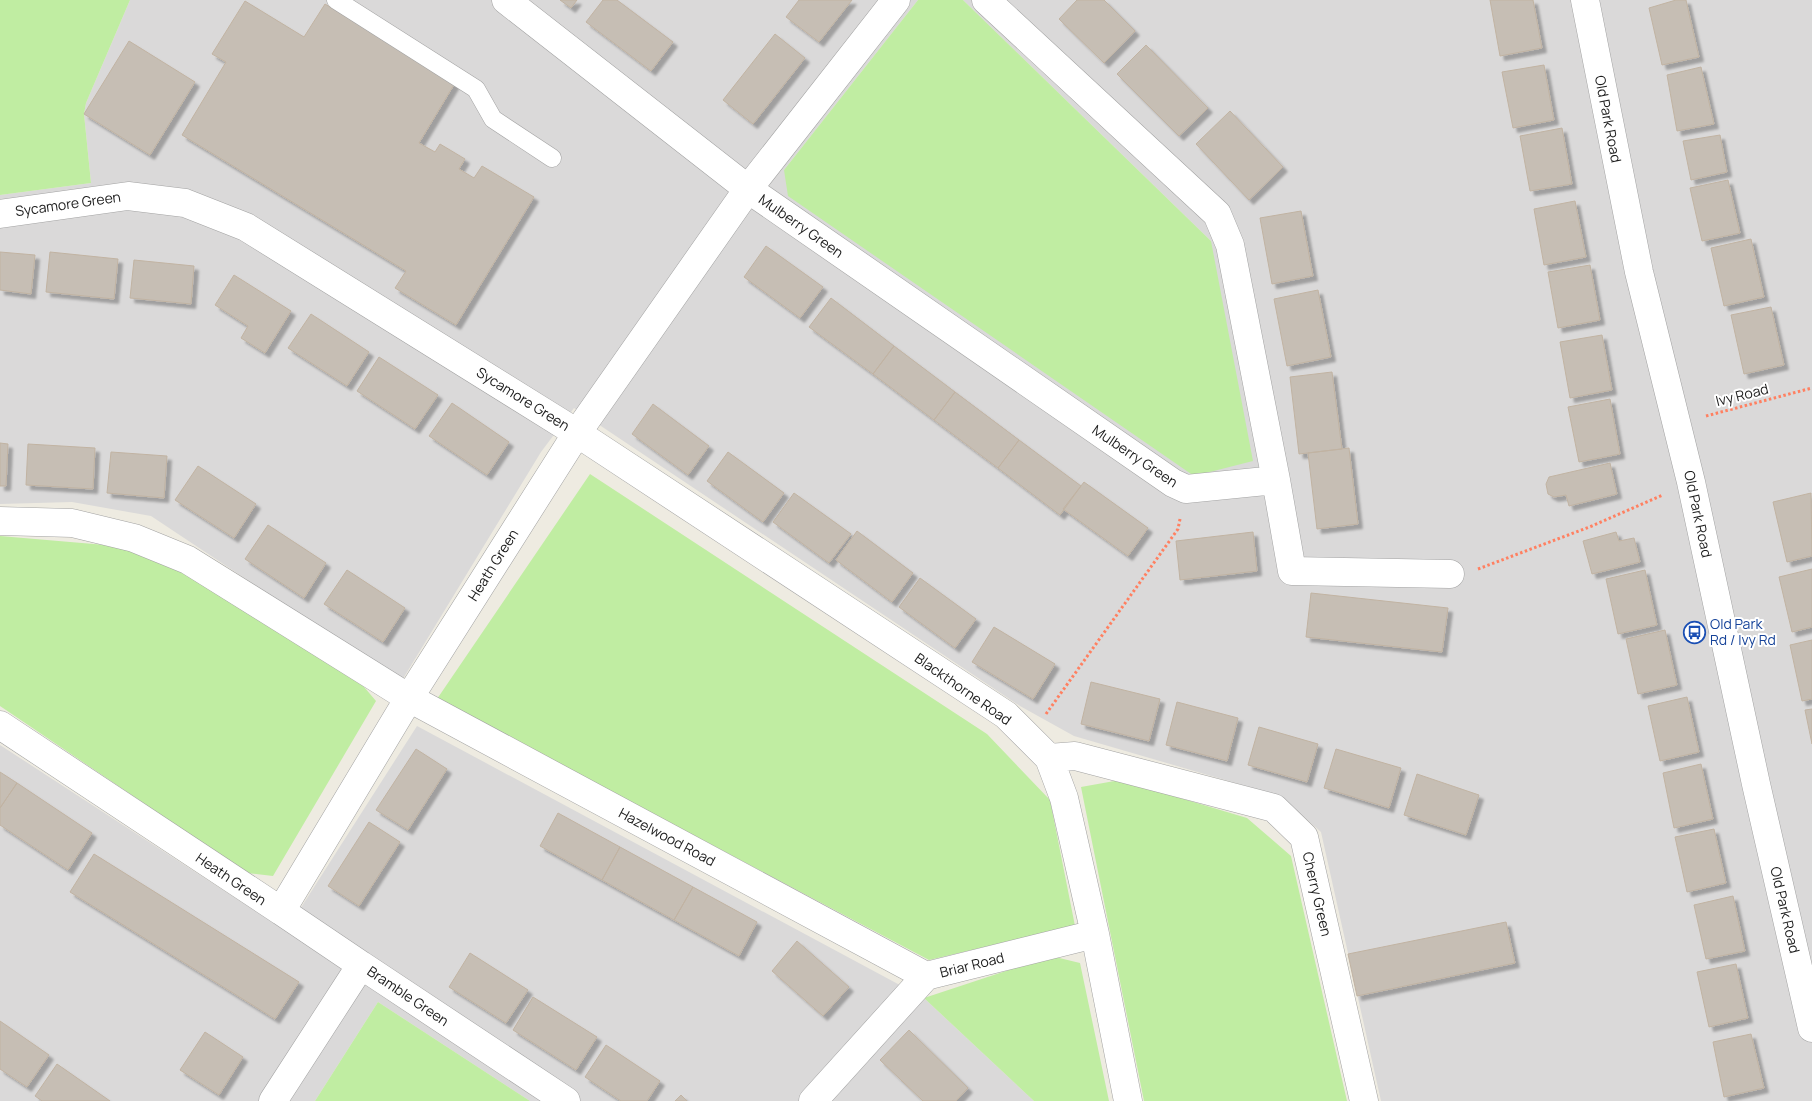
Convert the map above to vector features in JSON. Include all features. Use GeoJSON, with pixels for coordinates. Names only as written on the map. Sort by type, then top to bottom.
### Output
{"type":"FeatureCollection","features":[{"type":"Feature","properties":{"kind":"street"},"geometry":{"type":"LineString","coordinates":[[506,0],[748,189]]}},
{"type":"Feature","properties":{"kind":"street","name":"Mulberry Green"},"geometry":{"type":"LineString","coordinates":[[896,0],[748,189],[1164,477],[1186,489],[1276,480]]}},
{"type":"Feature","properties":{"kind":"street"},"geometry":{"type":"LineString","coordinates":[[986,0],[1217,214],[1230,245],[1292,571],[1450,574]]}},
{"type":"Feature","properties":{"kind":"street","name":"Old Park Road"},"geometry":{"type":"LineString","coordinates":[[1585,0],[1639,272],[1691,482],[1756,784],[1812,1028]]}},
{"type":"Feature","properties":{"kind":"street","name":"Sycamore Green"},"geometry":{"type":"LineString","coordinates":[[0,214],[128,196],[185,202],[246,227],[577,432],[748,189]]}},
{"type":"Feature","properties":{"kind":"street","name":"Heath Green"},"geometry":{"type":"LineString","coordinates":[[0,725],[281,911],[409,698],[577,432]]}},
{"type":"Feature","properties":{"kind":"street","name":"Blackthorne Road"},"geometry":{"type":"LineString","coordinates":[[577,432],[1006,715],[1049,758],[1064,798],[1095,934],[1128,1101]]}},
{"type":"Feature","properties":{"kind":"street"},"geometry":{"type":"LineString","coordinates":[[0,521],[72,523],[134,538],[188,560],[409,698]]}},
{"type":"Feature","properties":{"kind":"street","name":"Hazelwood Road"},"geometry":{"type":"LineString","coordinates":[[409,698],[926,976]]}},
{"type":"Feature","properties":{"kind":"street","name":"Cherry Green"},"geometry":{"type":"LineString","coordinates":[[1049,758],[1075,756],[1274,808],[1304,837],[1364,1101]]}},
{"type":"Feature","properties":{"kind":"street"},"geometry":{"type":"LineString","coordinates":[[281,911],[361,965]]}},
{"type":"Feature","properties":{"kind":"street","name":"Briar Road"},"geometry":{"type":"LineString","coordinates":[[813,1101],[926,976],[1095,934]]}},
{"type":"Feature","properties":{"kind":"street","name":"Bramble Green"},"geometry":{"type":"LineString","coordinates":[[272,1101],[361,965],[566,1101]]}},
{"type":"Feature","properties":{"kind":"lane"},"geometry":{"type":"LineString","coordinates":[[336,0],[476,88],[493,119],[552,158]]}},
{"type":"Feature","properties":{"kind":"path","name":"Ivy Road"},"geometry":{"type":"LineString","coordinates":[[1677,423],[1812,388]]}},
{"type":"Feature","properties":{"kind":"path"},"geometry":{"type":"LineString","coordinates":[[1450,574],[1477,569],[1592,526],[1691,482]]}},
{"type":"Feature","properties":{"kind":"path"},"geometry":{"type":"LineString","coordinates":[[1029,738],[1178,528],[1186,489]]}},
{"type":"Feature","properties":{"kind":"shaded area"},"geometry":{"type":"Polygon","coordinates":[[[130,0],[918,0],[784,170],[1211,241],[963,0],[1812,0],[1812,1101],[1381,1101],[1321,832],[1280,796],[1074,736],[1020,706],[574,408],[541,452],[401,682],[151,516],[72,502],[0,504],[0,195],[91,183],[84,114],[86,103],[130,0]]]}},
{"type":"Feature","properties":{"kind":"shaded area"},"geometry":{"type":"Polygon","coordinates":[[[417,726],[924,998],[1034,1101],[530,1101],[378,1002],[315,1101],[0,1101],[0,745],[286,931],[417,726]]]}},
{"type":"Feature","properties":{"kind":"green space"},"geometry":{"type":"Polygon","coordinates":[[[0,0],[130,0],[86,103],[84,114],[91,183],[0,195],[0,0]]]}},
{"type":"Feature","properties":{"kind":"green space"},"geometry":{"type":"Polygon","coordinates":[[[918,0],[963,0],[1211,241],[1253,461],[1194,476],[788,196],[784,170],[918,0]]]}},
{"type":"Feature","properties":{"kind":"green space"},"geometry":{"type":"Polygon","coordinates":[[[590,474],[987,734],[1050,800],[1075,926],[929,960],[437,699],[590,474]]]}},
{"type":"Feature","properties":{"kind":"green space"},"geometry":{"type":"Polygon","coordinates":[[[0,536],[117,546],[181,570],[353,674],[376,701],[273,876],[247,873],[0,706],[0,536]]]}},
{"type":"Feature","properties":{"kind":"green space"},"geometry":{"type":"Polygon","coordinates":[[[1120,780],[1247,818],[1291,856],[1347,1101],[1144,1101],[1081,787],[1120,780]]]}},
{"type":"Feature","properties":{"kind":"green space"},"geometry":{"type":"Polygon","coordinates":[[[1051,956],[1080,963],[1109,1101],[1034,1101],[924,998],[1051,956]]]}},
{"type":"Feature","properties":{"kind":"green space"},"geometry":{"type":"Polygon","coordinates":[[[378,1002],[530,1101],[315,1101],[378,1002]]]}},
{"type":"Feature","properties":{"kind":"building"},"geometry":{"type":"Polygon","coordinates":[[[560,0],[577,0],[571,8],[560,0]]]}},
{"type":"Feature","properties":{"kind":"building"},"geometry":{"type":"Polygon","coordinates":[[[603,0],[617,0],[673,42],[651,71],[586,22],[603,0]]]}},
{"type":"Feature","properties":{"kind":"building"},"geometry":{"type":"Polygon","coordinates":[[[799,0],[852,0],[819,42],[786,17],[799,0]]]}},
{"type":"Feature","properties":{"kind":"building"},"geometry":{"type":"Polygon","coordinates":[[[1077,0],[1104,0],[1135,31],[1104,63],[1059,19],[1077,0]]]}},
{"type":"Feature","properties":{"kind":"building"},"geometry":{"type":"Polygon","coordinates":[[[1490,0],[1533,0],[1542,48],[1500,56],[1490,0]]]}},
{"type":"Feature","properties":{"kind":"building"},"geometry":{"type":"Polygon","coordinates":[[[1676,0],[1686,0],[1699,57],[1662,65],[1649,8],[1676,0]]]}},
{"type":"Feature","properties":{"kind":"building"},"geometry":{"type":"Polygon","coordinates":[[[245,1],[304,37],[325,4],[455,83],[419,143],[435,152],[440,144],[465,159],[459,169],[474,178],[482,166],[534,197],[456,325],[395,288],[406,271],[182,135],[226,62],[212,54],[245,1]]]}},
{"type":"Feature","properties":{"kind":"building"},"geometry":{"type":"Polygon","coordinates":[[[775,34],[805,58],[753,124],[723,100],[775,34]]]}},
{"type":"Feature","properties":{"kind":"building"},"geometry":{"type":"Polygon","coordinates":[[[129,41],[195,82],[150,155],[84,114],[129,41]]]}},
{"type":"Feature","properties":{"kind":"building"},"geometry":{"type":"Polygon","coordinates":[[[1146,45],[1208,108],[1179,136],[1117,74],[1146,45]]]}},
{"type":"Feature","properties":{"kind":"building"},"geometry":{"type":"Polygon","coordinates":[[[1544,65],[1554,120],[1513,128],[1502,72],[1544,65]]]}},
{"type":"Feature","properties":{"kind":"building"},"geometry":{"type":"Polygon","coordinates":[[[1701,67],[1714,124],[1677,131],[1667,75],[1701,67]]]}},
{"type":"Feature","properties":{"kind":"building"},"geometry":{"type":"Polygon","coordinates":[[[1230,111],[1283,167],[1249,200],[1196,144],[1230,111]]]}},
{"type":"Feature","properties":{"kind":"building"},"geometry":{"type":"Polygon","coordinates":[[[1562,128],[1572,184],[1530,191],[1520,136],[1562,128]]]}},
{"type":"Feature","properties":{"kind":"building"},"geometry":{"type":"Polygon","coordinates":[[[1720,135],[1727,172],[1691,180],[1683,141],[1720,135]]]}},
{"type":"Feature","properties":{"kind":"building"},"geometry":{"type":"Polygon","coordinates":[[[1728,180],[1740,233],[1702,241],[1690,188],[1728,180]]]}},
{"type":"Feature","properties":{"kind":"building"},"geometry":{"type":"Polygon","coordinates":[[[1575,201],[1586,257],[1544,265],[1534,209],[1575,201]]]}},
{"type":"Feature","properties":{"kind":"building"},"geometry":{"type":"Polygon","coordinates":[[[1301,211],[1313,276],[1272,284],[1260,218],[1301,211]]]}},
{"type":"Feature","properties":{"kind":"building"},"geometry":{"type":"Polygon","coordinates":[[[1751,239],[1764,297],[1724,306],[1711,248],[1751,239]]]}},
{"type":"Feature","properties":{"kind":"building"},"geometry":{"type":"Polygon","coordinates":[[[766,246],[823,287],[800,318],[744,277],[766,246]]]}},
{"type":"Feature","properties":{"kind":"building"},"geometry":{"type":"Polygon","coordinates":[[[0,252],[35,255],[31,294],[0,290],[0,252]]]}},
{"type":"Feature","properties":{"kind":"building"},"geometry":{"type":"Polygon","coordinates":[[[50,252],[118,259],[114,299],[46,292],[50,252]]]}},
{"type":"Feature","properties":{"kind":"building"},"geometry":{"type":"Polygon","coordinates":[[[134,260],[194,266],[191,304],[130,298],[134,260]]]}},
{"type":"Feature","properties":{"kind":"building"},"geometry":{"type":"Polygon","coordinates":[[[1590,265],[1600,320],[1558,328],[1548,272],[1590,265]]]}},
{"type":"Feature","properties":{"kind":"building"},"geometry":{"type":"Polygon","coordinates":[[[234,275],[291,311],[265,353],[241,338],[248,326],[215,305],[234,275]]]}},
{"type":"Feature","properties":{"kind":"building"},"geometry":{"type":"Polygon","coordinates":[[[1318,290],[1331,357],[1287,366],[1274,299],[1318,290]]]}},
{"type":"Feature","properties":{"kind":"building"},"geometry":{"type":"Polygon","coordinates":[[[831,298],[894,346],[873,374],[809,327],[831,298]]]}},
{"type":"Feature","properties":{"kind":"building"},"geometry":{"type":"Polygon","coordinates":[[[1771,307],[1784,365],[1744,374],[1731,315],[1771,307]]]}},
{"type":"Feature","properties":{"kind":"building"},"geometry":{"type":"Polygon","coordinates":[[[311,314],[369,352],[347,386],[288,348],[311,314]]]}},
{"type":"Feature","properties":{"kind":"building"},"geometry":{"type":"Polygon","coordinates":[[[1602,335],[1612,390],[1570,398],[1560,342],[1602,335]]]}},
{"type":"Feature","properties":{"kind":"building"},"geometry":{"type":"Polygon","coordinates":[[[894,346],[955,392],[934,420],[873,374],[894,346]]]}},
{"type":"Feature","properties":{"kind":"building"},"geometry":{"type":"Polygon","coordinates":[[[379,357],[438,395],[415,429],[357,391],[379,357]]]}},
{"type":"Feature","properties":{"kind":"building"},"geometry":{"type":"Polygon","coordinates":[[[1332,372],[1342,449],[1299,454],[1290,377],[1332,372]]]}},
{"type":"Feature","properties":{"kind":"building"},"geometry":{"type":"Polygon","coordinates":[[[955,392],[1019,440],[998,468],[934,420],[955,392]]]}},
{"type":"Feature","properties":{"kind":"building"},"geometry":{"type":"Polygon","coordinates":[[[1610,399],[1620,454],[1579,462],[1568,407],[1610,399]]]}},
{"type":"Feature","properties":{"kind":"building"},"geometry":{"type":"Polygon","coordinates":[[[452,403],[509,442],[487,475],[429,436],[452,403]]]}},
{"type":"Feature","properties":{"kind":"building"},"geometry":{"type":"Polygon","coordinates":[[[653,404],[709,446],[688,475],[632,434],[653,404]]]}},
{"type":"Feature","properties":{"kind":"building"},"geometry":{"type":"Polygon","coordinates":[[[1019,440],[1081,486],[1060,515],[998,468],[1019,440]]]}},
{"type":"Feature","properties":{"kind":"building"},"geometry":{"type":"Polygon","coordinates":[[[0,443],[8,444],[6,486],[0,486],[0,443]]]}},
{"type":"Feature","properties":{"kind":"building"},"geometry":{"type":"Polygon","coordinates":[[[28,444],[95,448],[93,489],[26,485],[28,444]]]}},
{"type":"Feature","properties":{"kind":"building"},"geometry":{"type":"Polygon","coordinates":[[[1349,448],[1358,524],[1317,529],[1308,453],[1349,448]]]}},
{"type":"Feature","properties":{"kind":"building"},"geometry":{"type":"Polygon","coordinates":[[[111,452],[167,456],[164,498],[107,493],[111,452]]]}},
{"type":"Feature","properties":{"kind":"building"},"geometry":{"type":"Polygon","coordinates":[[[728,452],[784,493],[763,522],[707,481],[728,452]]]}},
{"type":"Feature","properties":{"kind":"building"},"geometry":{"type":"Polygon","coordinates":[[[1610,463],[1617,494],[1569,506],[1566,495],[1554,497],[1548,494],[1546,484],[1549,477],[1610,463]]]}},
{"type":"Feature","properties":{"kind":"building"},"geometry":{"type":"Polygon","coordinates":[[[198,466],[256,504],[234,538],[175,500],[198,466]]]}},
{"type":"Feature","properties":{"kind":"building"},"geometry":{"type":"Polygon","coordinates":[[[1084,482],[1148,528],[1128,556],[1063,509],[1084,482]]]}},
{"type":"Feature","properties":{"kind":"building"},"geometry":{"type":"Polygon","coordinates":[[[794,493],[851,534],[829,563],[773,522],[794,493]]]}},
{"type":"Feature","properties":{"kind":"building"},"geometry":{"type":"Polygon","coordinates":[[[1811,493],[1812,556],[1787,562],[1773,502],[1811,493]]]}},
{"type":"Feature","properties":{"kind":"building"},"geometry":{"type":"Polygon","coordinates":[[[268,525],[326,563],[304,598],[245,559],[268,525]]]}},
{"type":"Feature","properties":{"kind":"building"},"geometry":{"type":"Polygon","coordinates":[[[857,531],[913,573],[892,602],[836,560],[857,531]]]}},
{"type":"Feature","properties":{"kind":"building"},"geometry":{"type":"Polygon","coordinates":[[[1253,532],[1257,571],[1180,580],[1176,541],[1253,532]]]}},
{"type":"Feature","properties":{"kind":"building"},"geometry":{"type":"Polygon","coordinates":[[[1616,532],[1619,541],[1634,538],[1640,562],[1592,574],[1583,541],[1616,532]]]}},
{"type":"Feature","properties":{"kind":"building"},"geometry":{"type":"Polygon","coordinates":[[[1812,569],[1812,627],[1792,632],[1779,577],[1812,569]]]}},
{"type":"Feature","properties":{"kind":"building"},"geometry":{"type":"Polygon","coordinates":[[[347,570],[405,608],[383,642],[324,604],[347,570]]]}},
{"type":"Feature","properties":{"kind":"building"},"geometry":{"type":"Polygon","coordinates":[[[1645,570],[1657,625],[1618,634],[1606,579],[1645,570]]]}},
{"type":"Feature","properties":{"kind":"building"},"geometry":{"type":"Polygon","coordinates":[[[920,578],[976,619],[955,648],[899,607],[920,578]]]}},
{"type":"Feature","properties":{"kind":"building"},"geometry":{"type":"Polygon","coordinates":[[[1311,593],[1448,608],[1442,652],[1306,637],[1311,593]]]}},
{"type":"Feature","properties":{"kind":"building"},"geometry":{"type":"Polygon","coordinates":[[[994,627],[1055,664],[1033,699],[972,662],[994,627]]]}},
{"type":"Feature","properties":{"kind":"building"},"geometry":{"type":"Polygon","coordinates":[[[1665,630],[1677,685],[1638,694],[1626,639],[1665,630]]]}},
{"type":"Feature","properties":{"kind":"building"},"geometry":{"type":"Polygon","coordinates":[[[1812,640],[1812,699],[1802,701],[1790,645],[1812,640]]]}},
{"type":"Feature","properties":{"kind":"building"},"geometry":{"type":"Polygon","coordinates":[[[1091,682],[1160,699],[1149,741],[1081,724],[1091,682]]]}},
{"type":"Feature","properties":{"kind":"building"},"geometry":{"type":"Polygon","coordinates":[[[1687,697],[1699,752],[1660,761],[1648,706],[1687,697]]]}},
{"type":"Feature","properties":{"kind":"building"},"geometry":{"type":"Polygon","coordinates":[[[1177,702],[1238,718],[1227,761],[1166,745],[1177,702]]]}},
{"type":"Feature","properties":{"kind":"building"},"geometry":{"type":"Polygon","coordinates":[[[1812,709],[1812,744],[1805,710],[1812,709]]]}},
{"type":"Feature","properties":{"kind":"building"},"geometry":{"type":"Polygon","coordinates":[[[1259,727],[1318,744],[1307,782],[1248,765],[1259,727]]]}},
{"type":"Feature","properties":{"kind":"building"},"geometry":{"type":"Polygon","coordinates":[[[416,749],[447,769],[408,830],[376,810],[416,749]]]}},
{"type":"Feature","properties":{"kind":"building"},"geometry":{"type":"Polygon","coordinates":[[[1336,749],[1401,768],[1389,808],[1324,788],[1336,749]]]}},
{"type":"Feature","properties":{"kind":"building"},"geometry":{"type":"Polygon","coordinates":[[[1701,764],[1713,819],[1674,828],[1663,773],[1701,764]]]}},
{"type":"Feature","properties":{"kind":"building"},"geometry":{"type":"Polygon","coordinates":[[[0,772],[17,783],[0,808],[0,772]]]}},
{"type":"Feature","properties":{"kind":"building"},"geometry":{"type":"Polygon","coordinates":[[[1417,774],[1479,795],[1466,835],[1404,815],[1417,774]]]}},
{"type":"Feature","properties":{"kind":"building"},"geometry":{"type":"Polygon","coordinates":[[[17,783],[92,833],[68,870],[0,825],[0,808],[17,783]]]}},
{"type":"Feature","properties":{"kind":"building"},"geometry":{"type":"Polygon","coordinates":[[[558,813],[620,847],[602,880],[540,846],[558,813]]]}},
{"type":"Feature","properties":{"kind":"building"},"geometry":{"type":"Polygon","coordinates":[[[369,822],[400,842],[359,906],[328,886],[369,822]]]}},
{"type":"Feature","properties":{"kind":"building"},"geometry":{"type":"Polygon","coordinates":[[[1714,829],[1726,883],[1687,892],[1675,837],[1714,829]]]}},
{"type":"Feature","properties":{"kind":"building"},"geometry":{"type":"Polygon","coordinates":[[[620,847],[693,887],[674,920],[602,880],[620,847]]]}},
{"type":"Feature","properties":{"kind":"building"},"geometry":{"type":"Polygon","coordinates":[[[94,854],[299,982],[275,1019],[70,892],[94,854]]]}},
{"type":"Feature","properties":{"kind":"building"},"geometry":{"type":"Polygon","coordinates":[[[693,887],[757,922],[739,956],[674,920],[693,887]]]}},
{"type":"Feature","properties":{"kind":"building"},"geometry":{"type":"Polygon","coordinates":[[[1733,896],[1745,951],[1706,959],[1694,905],[1733,896]]]}},
{"type":"Feature","properties":{"kind":"building"},"geometry":{"type":"Polygon","coordinates":[[[1506,922],[1515,963],[1357,996],[1348,954],[1506,922]]]}},
{"type":"Feature","properties":{"kind":"building"},"geometry":{"type":"Polygon","coordinates":[[[797,941],[849,987],[823,1016],[772,971],[797,941]]]}},
{"type":"Feature","properties":{"kind":"building"},"geometry":{"type":"Polygon","coordinates":[[[470,953],[528,990],[506,1023],[449,987],[470,953]]]}},
{"type":"Feature","properties":{"kind":"building"},"geometry":{"type":"Polygon","coordinates":[[[1736,964],[1748,1018],[1709,1027],[1697,972],[1736,964]]]}},
{"type":"Feature","properties":{"kind":"building"},"geometry":{"type":"Polygon","coordinates":[[[533,997],[597,1037],[576,1070],[513,1030],[533,997]]]}},
{"type":"Feature","properties":{"kind":"building"},"geometry":{"type":"Polygon","coordinates":[[[0,1021],[49,1055],[27,1087],[0,1069],[0,1021]]]}},
{"type":"Feature","properties":{"kind":"building"},"geometry":{"type":"Polygon","coordinates":[[[909,1030],[968,1088],[956,1101],[923,1101],[880,1060],[909,1030]]]}},
{"type":"Feature","properties":{"kind":"building"},"geometry":{"type":"Polygon","coordinates":[[[205,1032],[243,1057],[219,1095],[180,1070],[205,1032]]]}},
{"type":"Feature","properties":{"kind":"building"},"geometry":{"type":"Polygon","coordinates":[[[1751,1034],[1764,1088],[1724,1097],[1713,1042],[1751,1034]]]}},
{"type":"Feature","properties":{"kind":"building"},"geometry":{"type":"Polygon","coordinates":[[[606,1045],[660,1081],[647,1101],[621,1101],[585,1077],[606,1045]]]}},
{"type":"Feature","properties":{"kind":"building"},"geometry":{"type":"Polygon","coordinates":[[[57,1064],[110,1101],[42,1101],[35,1096],[57,1064]]]}},
{"type":"Feature","properties":{"kind":"building"},"geometry":{"type":"Polygon","coordinates":[[[681,1095],[687,1101],[675,1101],[681,1095]]]}},
{"type":"Feature","properties":{"kind":"place","name":"Old Park Rd / Ivy Rd"},"geometry":{"type":"Point","coordinates":[1694,632]}}]}
